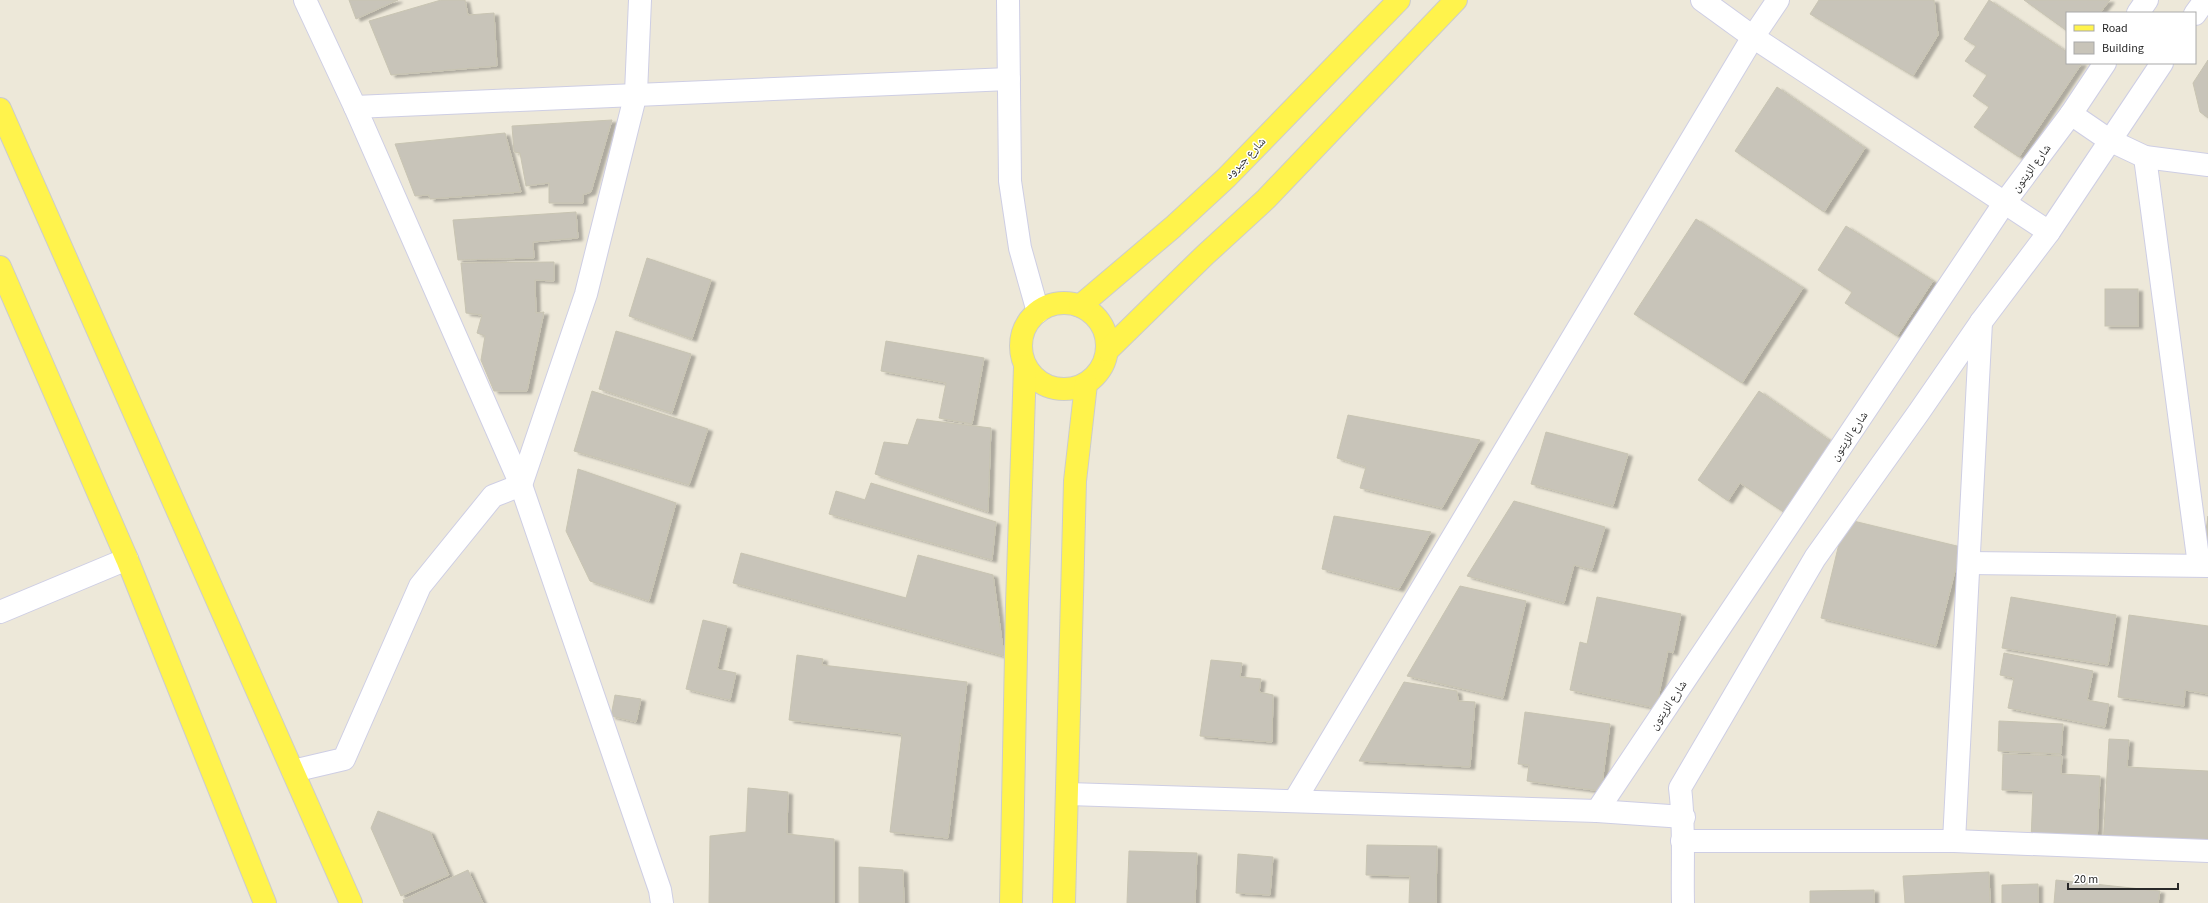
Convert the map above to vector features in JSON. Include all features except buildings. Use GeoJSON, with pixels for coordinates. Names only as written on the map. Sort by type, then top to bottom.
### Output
{"type":"FeatureCollection","features":[{"type":"Feature","properties":{"kind":"main road","name":"شارع جيرود"},"geometry":{"type":"LineString","coordinates":[[1080,306],[1174,227],[1226,178],[1399,0]]}},
{"type":"Feature","properties":{"kind":"main road"},"geometry":{"type":"LineString","coordinates":[[1108,350],[1204,255],[1266,199],[1456,0]]}},
{"type":"Feature","properties":{"kind":"main road"},"geometry":{"type":"LineString","coordinates":[[0,109],[351,903]]}},
{"type":"Feature","properties":{"kind":"main road"},"geometry":{"type":"LineString","coordinates":[[0,267],[127,559],[265,903]]}},
{"type":"Feature","properties":{"kind":"main road"},"geometry":{"type":"LineString","coordinates":[[1066,302],[1080,306],[1093,313],[1102,324],[1107,337],[1108,350],[1104,364],[1096,376],[1086,384],[1072,390],[1058,390],[1045,386],[1033,377],[1025,366],[1020,351],[1021,336],[1028,322],[1038,312],[1051,305],[1066,302]]}},
{"type":"Feature","properties":{"kind":"main road"},"geometry":{"type":"LineString","coordinates":[[1011,903],[1016,612],[1025,366]]}},
{"type":"Feature","properties":{"kind":"main road"},"geometry":{"type":"LineString","coordinates":[[1064,903],[1075,481],[1086,384]]}},
{"type":"Feature","properties":{"kind":"street"},"geometry":{"type":"LineString","coordinates":[[306,0],[355,107],[521,485],[658,882],[662,903]]}},
{"type":"Feature","properties":{"kind":"street"},"geometry":{"type":"LineString","coordinates":[[293,770],[344,759],[420,586],[493,496],[521,485],[586,294],[636,93],[640,0]]}},
{"type":"Feature","properties":{"kind":"street"},"geometry":{"type":"LineString","coordinates":[[1008,0],[1010,182],[1014,214],[1028,280],[1038,312]]}},
{"type":"Feature","properties":{"kind":"street"},"geometry":{"type":"LineString","coordinates":[[1702,0],[1753,37],[2049,232]]}},
{"type":"Feature","properties":{"kind":"street"},"geometry":{"type":"LineString","coordinates":[[1295,800],[1753,37],[1778,0]]}},
{"type":"Feature","properties":{"kind":"street"},"geometry":{"type":"LineString","coordinates":[[2139,12],[2147,0]]}},
{"type":"Feature","properties":{"kind":"street"},"geometry":{"type":"LineString","coordinates":[[2196,13],[2205,0]]}},
{"type":"Feature","properties":{"kind":"street","name":"شارع الزيتون"},"geometry":{"type":"LineString","coordinates":[[1597,811],[2005,202],[2071,114],[2104,64]]}},
{"type":"Feature","properties":{"kind":"street"},"geometry":{"type":"LineString","coordinates":[[1683,903],[1682,841],[1684,816],[1680,788],[1815,558],[1981,322],[2049,232],[2109,140],[2161,64]]}},
{"type":"Feature","properties":{"kind":"street"},"geometry":{"type":"LineString","coordinates":[[355,107],[636,93],[1009,79]]}},
{"type":"Feature","properties":{"kind":"street"},"geometry":{"type":"LineString","coordinates":[[2071,114],[2109,140],[2145,157],[2208,165]]}},
{"type":"Feature","properties":{"kind":"street"},"geometry":{"type":"LineString","coordinates":[[1969,564],[2203,566],[2145,157]]}},
{"type":"Feature","properties":{"kind":"street"},"geometry":{"type":"LineString","coordinates":[[1954,841],[1981,322]]}},
{"type":"Feature","properties":{"kind":"street"},"geometry":{"type":"LineString","coordinates":[[0,612],[127,559]]}},
{"type":"Feature","properties":{"kind":"street"},"geometry":{"type":"LineString","coordinates":[[1068,794],[1295,800],[1597,811],[1684,816]]}},
{"type":"Feature","properties":{"kind":"street"},"geometry":{"type":"LineString","coordinates":[[1682,841],[1954,841],[2208,851]]}}]}
